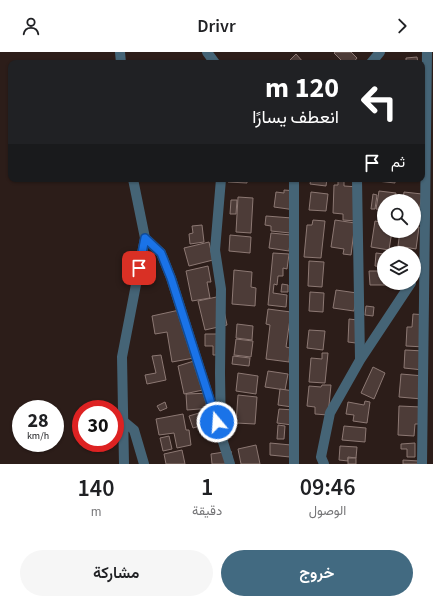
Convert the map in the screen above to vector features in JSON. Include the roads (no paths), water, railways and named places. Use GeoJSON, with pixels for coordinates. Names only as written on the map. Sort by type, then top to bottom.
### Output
{"type":"FeatureCollection","features":[{"type":"Feature","properties":{"kind":"street"},"geometry":{"type":"LineString","coordinates":[[373,60],[380,52]]}},
{"type":"Feature","properties":{"kind":"street"},"geometry":{"type":"LineString","coordinates":[[422,464],[426,52]]}},
{"type":"Feature","properties":{"kind":"street"},"geometry":{"type":"LineString","coordinates":[[122,400],[122,357],[145,238],[135,182]]}},
{"type":"Feature","properties":{"kind":"street"},"geometry":{"type":"LineString","coordinates":[[221,182],[215,250],[222,288],[220,373],[222,436]]}},
{"type":"Feature","properties":{"kind":"street"},"geometry":{"type":"LineString","coordinates":[[294,182],[294,464]]}},
{"type":"Feature","properties":{"kind":"street"},"geometry":{"type":"LineString","coordinates":[[357,182],[360,360]]}},
{"type":"Feature","properties":{"kind":"street"},"geometry":{"type":"LineString","coordinates":[[145,238],[161,253],[171,278],[230,464]]}},
{"type":"Feature","properties":{"kind":"street"},"geometry":{"type":"LineString","coordinates":[[421,273],[425,269]]}},
{"type":"Feature","properties":{"kind":"street"},"geometry":{"type":"LineString","coordinates":[[324,464],[321,457],[330,413],[360,360],[406,290]]}},
{"type":"Feature","properties":{"kind":"street"},"geometry":{"type":"LineString","coordinates":[[124,422],[134,430],[144,464]]}},
{"type":"Feature","properties":{"kind":"street"},"geometry":{"type":"LineString","coordinates":[[123,452],[124,464]]}}]}
